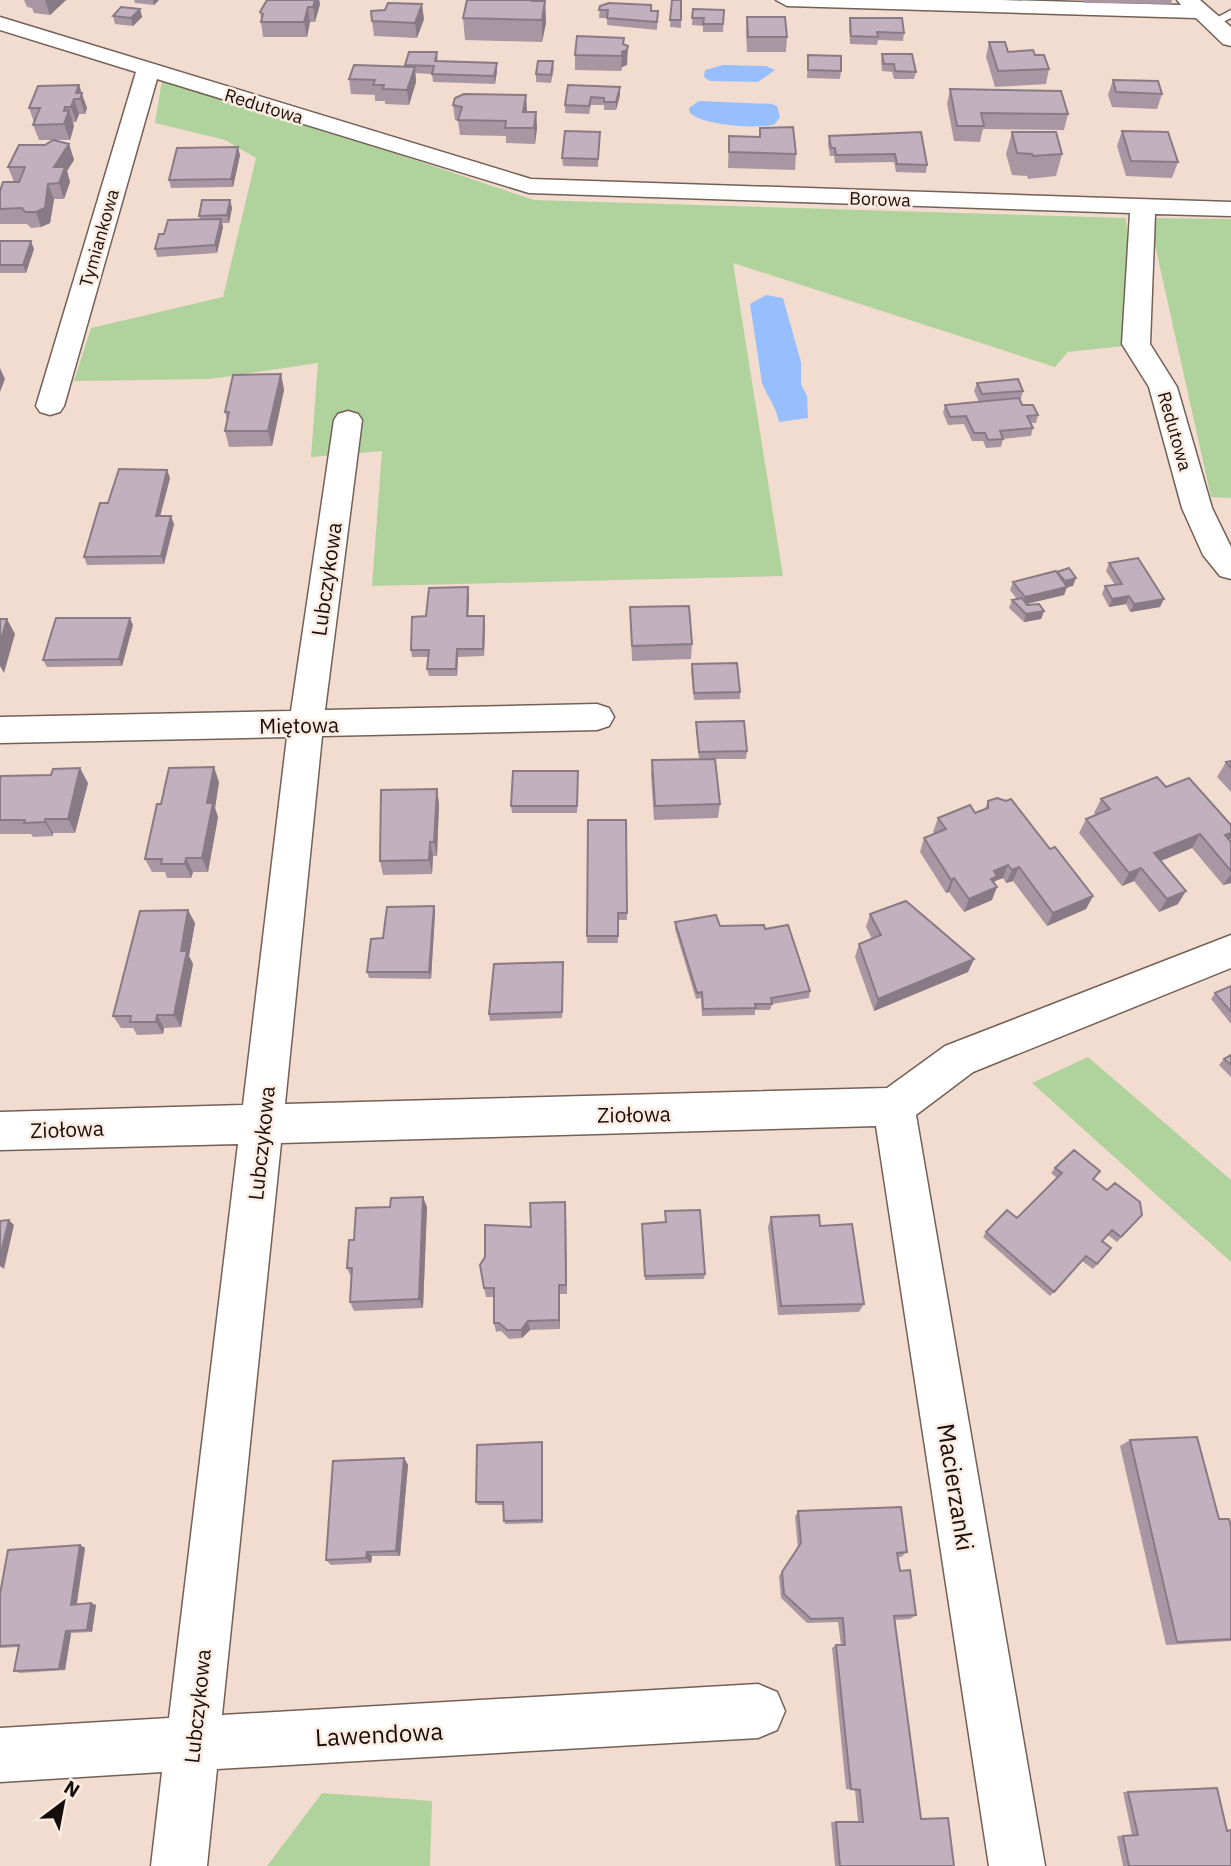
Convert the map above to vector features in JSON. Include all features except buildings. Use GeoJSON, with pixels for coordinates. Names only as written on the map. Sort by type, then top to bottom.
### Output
{"type":"FeatureCollection","features":[{"type":"Feature","properties":{"kind":"street"},"geometry":{"type":"LineString","coordinates":[[787,0],[1208,12],[1231,39]]}},
{"type":"Feature","properties":{"kind":"street","name":"Redutowa"},"geometry":{"type":"LineString","coordinates":[[0,23],[529,186]]}},
{"type":"Feature","properties":{"kind":"street","name":"Tymiankowa"},"geometry":{"type":"LineString","coordinates":[[50,406],[148,70]]}},
{"type":"Feature","properties":{"kind":"street","name":"Borowa"},"geometry":{"type":"LineString","coordinates":[[529,186],[1231,209]]}},
{"type":"Feature","properties":{"kind":"street","name":"Redutowa"},"geometry":{"type":"LineString","coordinates":[[1143,208],[1136,344],[1163,387],[1196,508],[1219,555],[1231,568]]}},
{"type":"Feature","properties":{"kind":"street","name":"Lubczykowa"},"geometry":{"type":"LineString","coordinates":[[179,1866],[264,1123],[306,726],[348,420]]}},
{"type":"Feature","properties":{"kind":"street"},"geometry":{"type":"LineString","coordinates":[[1196,508],[1231,509]]}},
{"type":"Feature","properties":{"kind":"street","name":"Miętowa"},"geometry":{"type":"LineString","coordinates":[[0,730],[306,726],[597,717]]}},
{"type":"Feature","properties":{"kind":"street"},"geometry":{"type":"LineString","coordinates":[[894,1107],[959,1059],[1231,951]]}},
{"type":"Feature","properties":{"kind":"street","name":"Ziołowa"},"geometry":{"type":"LineString","coordinates":[[0,1131],[894,1107]]}},
{"type":"Feature","properties":{"kind":"street","name":"Macierzanki"},"geometry":{"type":"LineString","coordinates":[[894,1107],[1017,1866]]}},
{"type":"Feature","properties":{"kind":"street","name":"Lawendowa"},"geometry":{"type":"LineString","coordinates":[[0,1755],[758,1711]]}},
{"type":"Feature","properties":{"kind":"green space"},"geometry":{"type":"Polygon","coordinates":[[[162,80],[356,140],[534,200],[1126,218],[1134,345],[1068,352],[1055,367],[733,263],[783,576],[372,586],[382,451],[311,457],[318,363],[210,379],[74,381],[91,328],[223,297],[256,158],[225,140],[155,123],[162,80]]]}},
{"type":"Feature","properties":{"kind":"green space"},"geometry":{"type":"Polygon","coordinates":[[[1149,218],[1231,219],[1231,498],[1211,497],[1149,218]]]}},
{"type":"Feature","properties":{"kind":"green space"},"geometry":{"type":"Polygon","coordinates":[[[1088,1057],[1231,1180],[1231,1262],[1032,1083],[1088,1057]]]}},
{"type":"Feature","properties":{"kind":"green space"},"geometry":{"type":"Polygon","coordinates":[[[322,1793],[432,1801],[430,1866],[267,1866],[322,1793]]]}},
{"type":"Feature","properties":{"kind":"water"},"geometry":{"type":"Polygon","coordinates":[[[723,65],[766,66],[775,70],[758,82],[710,81],[704,77],[705,70],[723,65]]]}},
{"type":"Feature","properties":{"kind":"water"},"geometry":{"type":"Polygon","coordinates":[[[699,101],[772,104],[777,106],[780,117],[775,124],[767,126],[706,121],[690,113],[689,108],[699,101]]]}},
{"type":"Feature","properties":{"kind":"water"},"geometry":{"type":"Polygon","coordinates":[[[766,295],[783,298],[801,362],[801,384],[807,396],[808,418],[779,422],[762,383],[750,304],[766,295]]]}}]}
